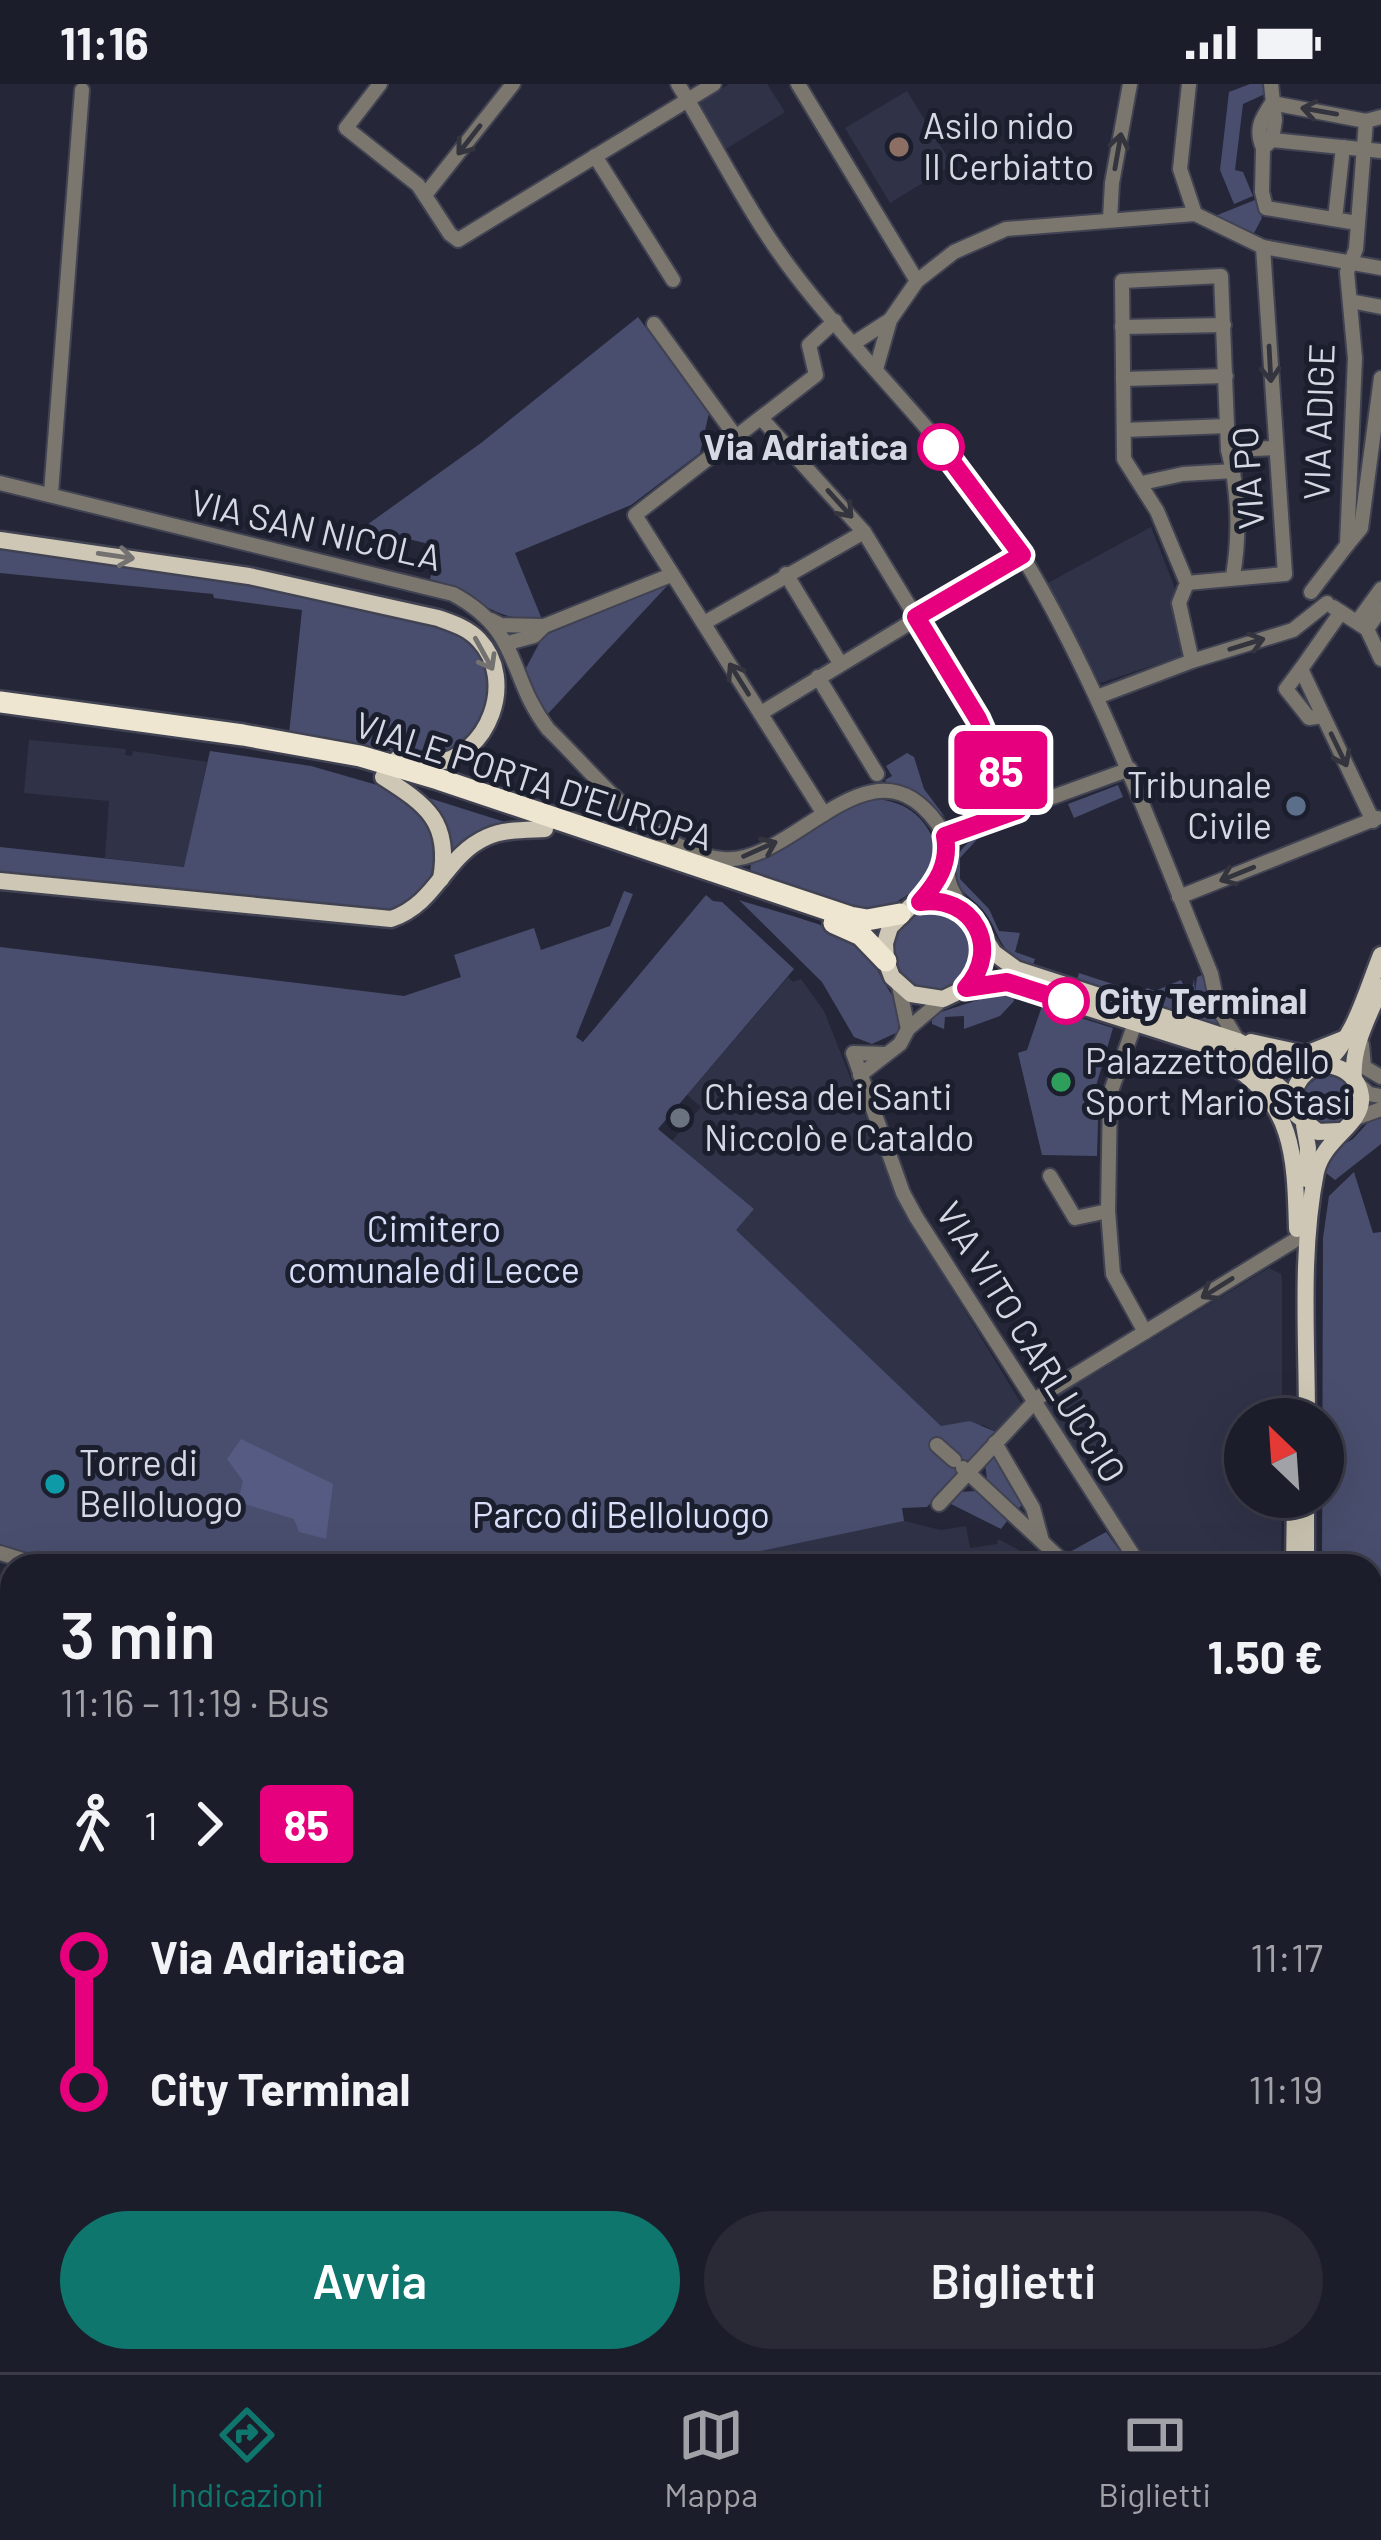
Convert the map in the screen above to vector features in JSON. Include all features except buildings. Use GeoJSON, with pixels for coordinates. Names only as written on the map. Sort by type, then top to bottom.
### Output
{"type":"FeatureCollection","features":[{"type":"Feature","properties":{"kind":"highway","name":"VIALE PORTA D'EUROPA"},"geometry":{"type":"LineString","coordinates":[[0,702],[360,756],[850,917],[867,920],[900,914]]}},
{"type":"Feature","properties":{"kind":"highway","name":"VIALE PORTA D'EUROPA"},"geometry":{"type":"LineString","coordinates":[[0,717],[240,747],[383,777],[846,928],[875,947],[886,961]]}},
{"type":"Feature","properties":{"kind":"main road"},"geometry":{"type":"LineString","coordinates":[[0,540],[249,576],[438,618],[481,641],[490,659],[496,693],[488,727],[476,742],[463,753],[431,764],[360,756]]}},
{"type":"Feature","properties":{"kind":"main road"},"geometry":{"type":"LineString","coordinates":[[383,777],[422,801],[433,815],[442,843],[440,880]]}},
{"type":"Feature","properties":{"kind":"main road"},"geometry":{"type":"LineString","coordinates":[[0,881],[375,920],[409,913],[423,903],[464,853],[486,837],[545,829]]}},
{"type":"Feature","properties":{"kind":"main road"},"geometry":{"type":"LineString","coordinates":[[886,961],[885,943],[900,914],[920,902],[948,902],[977,925],[983,940],[982,964],[966,988]]}},
{"type":"Feature","properties":{"kind":"main road"},"geometry":{"type":"LineString","coordinates":[[983,940],[1016,969],[1238,1041],[1306,1054],[1347,1037]]}},
{"type":"Feature","properties":{"kind":"main road"},"geometry":{"type":"LineString","coordinates":[[1295,1398],[1294,1116],[1301,1078],[1336,1055],[1381,955]]}},
{"type":"Feature","properties":{"kind":"main road","name":"VIALE PORTA D'EUROPA"},"geometry":{"type":"LineString","coordinates":[[886,961],[899,986]]}},
{"type":"Feature","properties":{"kind":"main road"},"geometry":{"type":"LineString","coordinates":[[899,986],[926,999],[943,999],[966,988],[1007,982],[1186,1039],[1258,1068],[1294,1116]]}},
{"type":"Feature","properties":{"kind":"main road"},"geometry":{"type":"LineString","coordinates":[[1306,1398],[1307,1230],[1319,1160],[1356,1118],[1361,1098],[1356,1053],[1381,987]]}},
{"type":"Feature","properties":{"kind":"main road"},"geometry":{"type":"LineString","coordinates":[[1186,1039],[1256,1083],[1294,1116],[1325,1134],[1340,1131]]}},
{"type":"Feature","properties":{"kind":"main road"},"geometry":{"type":"LineString","coordinates":[[1238,1041],[1282,1064],[1340,1068],[1356,1082]]}},
{"type":"Feature","properties":{"kind":"main road"},"geometry":{"type":"LineString","coordinates":[[1294,1518],[1294,1554]]}},
{"type":"Feature","properties":{"kind":"main road"},"geometry":{"type":"LineString","coordinates":[[1306,1518],[1306,1554]]}},
{"type":"Feature","properties":{"kind":"street"},"geometry":{"type":"LineString","coordinates":[[380,84],[346,128],[418,185],[458,240],[714,84]]}},
{"type":"Feature","properties":{"kind":"street"},"geometry":{"type":"LineString","coordinates":[[425,195],[513,84]]}},
{"type":"Feature","properties":{"kind":"street"},"geometry":{"type":"LineString","coordinates":[[678,84],[797,277],[977,490],[1022,555],[1130,769],[1211,974],[1218,1008],[1238,1041]]}},
{"type":"Feature","properties":{"kind":"street"},"geometry":{"type":"LineString","coordinates":[[798,84],[916,281]]}},
{"type":"Feature","properties":{"kind":"street"},"geometry":{"type":"LineString","coordinates":[[1111,219],[1112,183],[1130,84]]}},
{"type":"Feature","properties":{"kind":"street"},"geometry":{"type":"LineString","coordinates":[[1190,84],[1180,169],[1195,214]]}},
{"type":"Feature","properties":{"kind":"street"},"geometry":{"type":"LineString","coordinates":[[1271,84],[1262,192],[1266,208],[1357,223]]}},
{"type":"Feature","properties":{"kind":"street"},"geometry":{"type":"LineString","coordinates":[[50,493],[82,90]]}},
{"type":"Feature","properties":{"kind":"street"},"geometry":{"type":"LineString","coordinates":[[1272,103],[1373,119]]}},
{"type":"Feature","properties":{"kind":"street","name":"VIA ADIGE"},"geometry":{"type":"LineString","coordinates":[[1347,545],[1354,358],[1349,264],[1356,249],[1363,149],[1373,119]]}},
{"type":"Feature","properties":{"kind":"street"},"geometry":{"type":"LineString","coordinates":[[1268,144],[1381,151]]}},
{"type":"Feature","properties":{"kind":"street"},"geometry":{"type":"LineString","coordinates":[[1335,219],[1343,147]]}},
{"type":"Feature","properties":{"kind":"street"},"geometry":{"type":"LineString","coordinates":[[595,156],[673,280]]}},
{"type":"Feature","properties":{"kind":"street"},"geometry":{"type":"LineString","coordinates":[[876,369],[890,320],[916,281],[954,252],[1006,229],[1195,214],[1263,247],[1381,268]]}},
{"type":"Feature","properties":{"kind":"street","name":"VIA PO"},"geometry":{"type":"LineString","coordinates":[[1263,247],[1285,574],[1362,626]]}},
{"type":"Feature","properties":{"kind":"street"},"geometry":{"type":"LineString","coordinates":[[1192,661],[1179,602],[1186,583],[1142,483],[1124,459],[1122,281],[1221,276],[1228,450],[1239,538],[1233,576]]}},
{"type":"Feature","properties":{"kind":"street","name":"VIA ADIGE"},"geometry":{"type":"LineString","coordinates":[[1350,301],[1381,307]]}},
{"type":"Feature","properties":{"kind":"street"},"geometry":{"type":"LineString","coordinates":[[824,814],[634,515],[816,375],[809,345],[835,320]]}},
{"type":"Feature","properties":{"kind":"street"},"geometry":{"type":"LineString","coordinates":[[854,343],[890,320]]}},
{"type":"Feature","properties":{"kind":"street"},"geometry":{"type":"LineString","coordinates":[[654,324],[736,437]]}},
{"type":"Feature","properties":{"kind":"street"},"geometry":{"type":"LineString","coordinates":[[1122,327],[1224,325]]}},
{"type":"Feature","properties":{"kind":"street"},"geometry":{"type":"LineString","coordinates":[[1123,379],[1226,376]]}},
{"type":"Feature","properties":{"kind":"street","name":"VIA ADIGE"},"geometry":{"type":"LineString","coordinates":[[1311,592],[1360,528],[1381,378]]}},
{"type":"Feature","properties":{"kind":"street"},"geometry":{"type":"LineString","coordinates":[[761,418],[865,532],[978,719],[1018,810]]}},
{"type":"Feature","properties":{"kind":"street"},"geometry":{"type":"LineString","coordinates":[[1124,430],[1227,426]]}},
{"type":"Feature","properties":{"kind":"street"},"geometry":{"type":"LineString","coordinates":[[1228,450],[1275,448]]}},
{"type":"Feature","properties":{"kind":"street"},"geometry":{"type":"LineString","coordinates":[[1142,483],[1183,474],[1234,471]]}},
{"type":"Feature","properties":{"kind":"street","name":"VIA SAN NICOLA"},"geometry":{"type":"LineString","coordinates":[[0,483],[439,588],[465,600],[508,643],[534,709],[548,729],[670,844],[723,860],[749,856],[856,796],[886,791],[928,812],[945,836]]}},
{"type":"Feature","properties":{"kind":"street"},"geometry":{"type":"LineString","coordinates":[[704,622],[865,532]]}},
{"type":"Feature","properties":{"kind":"street"},"geometry":{"type":"LineString","coordinates":[[761,713],[1022,555]]}},
{"type":"Feature","properties":{"kind":"street"},"geometry":{"type":"LineString","coordinates":[[786,574],[840,663]]}},
{"type":"Feature","properties":{"kind":"street"},"geometry":{"type":"LineString","coordinates":[[1186,583],[1285,574]]}},
{"type":"Feature","properties":{"kind":"street"},"geometry":{"type":"LineString","coordinates":[[508,643],[671,575]]}},
{"type":"Feature","properties":{"kind":"street"},"geometry":{"type":"LineString","coordinates":[[1362,626],[1381,589]]}},
{"type":"Feature","properties":{"kind":"street"},"geometry":{"type":"LineString","coordinates":[[1097,697],[1293,630],[1327,603]]}},
{"type":"Feature","properties":{"kind":"street"},"geometry":{"type":"LineString","coordinates":[[1362,626],[1381,609]]}},
{"type":"Feature","properties":{"kind":"street"},"geometry":{"type":"LineString","coordinates":[[1179,896],[1377,818],[1301,669],[1341,612]]}},
{"type":"Feature","properties":{"kind":"street"},"geometry":{"type":"LineString","coordinates":[[490,620],[534,630]]}},
{"type":"Feature","properties":{"kind":"street"},"geometry":{"type":"LineString","coordinates":[[1362,626],[1381,659]]}},
{"type":"Feature","properties":{"kind":"street"},"geometry":{"type":"LineString","coordinates":[[520,672],[534,630]]}},
{"type":"Feature","properties":{"kind":"street"},"geometry":{"type":"LineString","coordinates":[[1293,630],[1311,654]]}},
{"type":"Feature","properties":{"kind":"street"},"geometry":{"type":"LineString","coordinates":[[818,676],[877,774]]}},
{"type":"Feature","properties":{"kind":"street"},"geometry":{"type":"LineString","coordinates":[[963,910],[950,884],[945,836],[1130,769]]}},
{"type":"Feature","properties":{"kind":"street"},"geometry":{"type":"LineString","coordinates":[[920,902],[936,884],[946,861]]}},
{"type":"Feature","properties":{"kind":"street"},"geometry":{"type":"LineString","coordinates":[[899,986],[908,1029]]}},
{"type":"Feature","properties":{"kind":"street"},"geometry":{"type":"LineString","coordinates":[[860,1075],[943,999]]}},
{"type":"Feature","properties":{"kind":"street"},"geometry":{"type":"LineString","coordinates":[[1367,1018],[1362,1060],[1370,1073],[1381,1077]]}},
{"type":"Feature","properties":{"kind":"street"},"geometry":{"type":"LineString","coordinates":[[1135,1023],[1110,1094],[1108,1211],[1113,1274],[1145,1333]]}},
{"type":"Feature","properties":{"kind":"street","name":"VIA VITO CARLUCCIO"},"geometry":{"type":"LineString","coordinates":[[885,1054],[853,1053],[903,1193],[951,1276],[1132,1554]]}},
{"type":"Feature","properties":{"kind":"street"},"geometry":{"type":"LineString","coordinates":[[1356,1082],[1369,1094],[1381,1096]]}},
{"type":"Feature","properties":{"kind":"street"},"geometry":{"type":"LineString","coordinates":[[1356,1118],[1381,1109]]}},
{"type":"Feature","properties":{"kind":"street"},"geometry":{"type":"LineString","coordinates":[[1050,1176],[1075,1218],[1108,1211]]}},
{"type":"Feature","properties":{"kind":"street"},"geometry":{"type":"LineString","coordinates":[[939,1504],[962,1467],[995,1443],[1033,1403],[1297,1234]]}},
{"type":"Feature","properties":{"kind":"street"},"geometry":{"type":"LineString","coordinates":[[995,1443],[1033,1508],[1042,1542]]}},
{"type":"Feature","properties":{"kind":"street"},"geometry":{"type":"LineString","coordinates":[[937,1444],[1055,1554]]}},
{"type":"Feature","properties":{"kind":"shaded area"},"geometry":{"type":"Polygon","coordinates":[[[729,84],[767,84],[785,112],[726,149],[698,104],[729,84]]]}},
{"type":"Feature","properties":{"kind":"shaded area","name":"Asilo nido Il Cerbiatto"},"geometry":{"type":"Polygon","coordinates":[[[907,91],[952,165],[890,203],[845,128],[907,91]]]}},
{"type":"Feature","properties":{"kind":"shaded area"},"geometry":{"type":"Polygon","coordinates":[[[1151,527],[1174,586],[1184,655],[1100,683],[1048,583],[1151,527]]]}},
{"type":"Feature","properties":{"kind":"shaded area"},"geometry":{"type":"Polygon","coordinates":[[[29,740],[207,762],[185,867],[105,858],[109,801],[24,793],[29,740]]]}},
{"type":"Feature","properties":{"kind":"shaded area"},"geometry":{"type":"Polygon","coordinates":[[[788,977],[793,982],[801,979],[824,1011],[900,1204],[1022,1405],[996,1432],[984,1425],[941,1426],[735,1230],[754,1209],[672,1141],[701,1107],[687,1095],[788,977]]]}},
{"type":"Feature","properties":{"kind":"shaded area"},"geometry":{"type":"Polygon","coordinates":[[[1269,1268],[1281,1274],[1282,1280],[1282,1398],[1224,1398],[1224,1518],[1282,1518],[1281,1554],[1143,1554],[1043,1405],[1269,1268]]]}},
{"type":"Feature","properties":{"kind":"shaded area"},"geometry":{"type":"Polygon","coordinates":[[[241,1439],[333,1484],[326,1539],[299,1532],[294,1519],[238,1502],[243,1481],[227,1459],[241,1439]]]}},
{"type":"Feature","properties":{"kind":"shaded area"},"geometry":{"type":"Polygon","coordinates":[[[904,1521],[941,1530],[966,1526],[970,1548],[997,1544],[998,1539],[1026,1554],[745,1554],[904,1521]]]}},
{"type":"Feature","properties":{"kind":"green space"},"geometry":{"type":"Polygon","coordinates":[[[1264,84],[1265,94],[1243,104],[1235,170],[1243,172],[1253,196],[1234,204],[1220,170],[1229,92],[1264,84]]]}},
{"type":"Feature","properties":{"kind":"green space"},"geometry":{"type":"Polygon","coordinates":[[[1255,200],[1262,218],[1254,233],[1215,216],[1255,200]]]}},
{"type":"Feature","properties":{"kind":"green space"},"geometry":{"type":"Polygon","coordinates":[[[638,317],[709,413],[700,453],[631,505],[515,553],[541,617],[496,612],[430,579],[436,554],[424,551],[425,543],[374,531],[360,540],[357,533],[481,443],[638,317]]]}},
{"type":"Feature","properties":{"kind":"green space"},"geometry":{"type":"Polygon","coordinates":[[[0,550],[241,582],[431,623],[464,639],[480,655],[487,672],[487,710],[467,743],[435,757],[289,734],[302,610],[214,598],[213,594],[0,573],[0,550]]]}},
{"type":"Feature","properties":{"kind":"green space"},"geometry":{"type":"Polygon","coordinates":[[[668,585],[544,718],[525,670],[543,636],[668,585]]]}},
{"type":"Feature","properties":{"kind":"green space"},"geometry":{"type":"Polygon","coordinates":[[[210,751],[311,766],[391,789],[433,826],[434,859],[427,885],[408,903],[375,914],[0,873],[0,847],[184,867],[210,751]]]}},
{"type":"Feature","properties":{"kind":"green space"},"geometry":{"type":"Polygon","coordinates":[[[907,753],[914,757],[924,789],[945,817],[919,796],[885,780],[892,776],[886,766],[907,753]]]}},
{"type":"Feature","properties":{"kind":"green space"},"geometry":{"type":"Polygon","coordinates":[[[1118,785],[1123,797],[1074,818],[1068,804],[1118,785]]]}},
{"type":"Feature","properties":{"kind":"green space"},"geometry":{"type":"Polygon","coordinates":[[[429,798],[508,823],[448,862],[429,798]]]}},
{"type":"Feature","properties":{"kind":"green space"},"geometry":{"type":"Polygon","coordinates":[[[874,799],[916,814],[938,853],[929,878],[890,906],[866,911],[750,874],[751,863],[874,799]]]}},
{"type":"Feature","properties":{"kind":"green space"},"geometry":{"type":"Polygon","coordinates":[[[981,835],[960,858],[960,879],[989,909],[999,931],[1020,933],[1015,952],[1035,959],[1033,965],[1006,949],[983,910],[957,882],[957,858],[966,844],[981,835]]]}},
{"type":"Feature","properties":{"kind":"green space","name":"Cimitero comunale di Lecce"},"geometry":{"type":"Polygon","coordinates":[[[624,891],[633,894],[576,1037],[583,1042],[706,895],[722,902],[794,969],[658,1129],[754,1209],[736,1230],[941,1426],[970,1421],[996,1432],[927,1507],[902,1508],[904,1521],[746,1554],[31,1554],[0,1544],[0,947],[404,996],[461,977],[454,955],[534,928],[541,950],[610,926],[624,891]]]}},
{"type":"Feature","properties":{"kind":"green space"},"geometry":{"type":"Polygon","coordinates":[[[739,900],[818,924],[856,942],[899,1004],[898,1032],[872,1044],[854,1037],[822,982],[739,900]]]}},
{"type":"Feature","properties":{"kind":"green space"},"geometry":{"type":"Polygon","coordinates":[[[935,908],[965,920],[977,950],[965,980],[935,992],[905,980],[893,950],[905,920],[935,908]]]}},
{"type":"Feature","properties":{"kind":"green space"},"geometry":{"type":"Polygon","coordinates":[[[1079,973],[1143,994],[1147,988],[1155,991],[1181,980],[1185,988],[1193,985],[1194,978],[1195,990],[1189,1001],[1171,1010],[1077,980],[1079,973]]]}},
{"type":"Feature","properties":{"kind":"green space"},"geometry":{"type":"Polygon","coordinates":[[[1202,975],[1220,1025],[1177,1012],[1194,1001],[1197,977],[1202,975]]]}},
{"type":"Feature","properties":{"kind":"green space"},"geometry":{"type":"Polygon","coordinates":[[[999,993],[1013,996],[1014,1001],[1000,1016],[964,1029],[964,1016],[945,1017],[944,1029],[932,1024],[938,1013],[999,993]]]}},
{"type":"Feature","properties":{"kind":"green space","name":"Palazzetto dello Sport Mario Stasi"},"geometry":{"type":"Polygon","coordinates":[[[1042,1006],[1113,1028],[1096,1086],[1097,1156],[1042,1155],[1018,1053],[1027,1050],[1042,1006]]]}},
{"type":"Feature","properties":{"kind":"green space"},"geometry":{"type":"Polygon","coordinates":[[[1328,1076],[1346,1083],[1353,1101],[1346,1119],[1328,1126],[1310,1119],[1303,1101],[1310,1083],[1328,1076]]]}},
{"type":"Feature","properties":{"kind":"green space"},"geometry":{"type":"Polygon","coordinates":[[[1381,1114],[1381,1144],[1335,1180],[1321,1169],[1326,1154],[1353,1139],[1381,1114]]]}},
{"type":"Feature","properties":{"kind":"green space"},"geometry":{"type":"Polygon","coordinates":[[[1354,1172],[1373,1233],[1381,1232],[1381,1554],[1322,1554],[1322,1518],[1344,1518],[1344,1398],[1323,1398],[1323,1238],[1329,1196],[1354,1172]]]}},
{"type":"Feature","properties":{"kind":"green space"},"geometry":{"type":"Polygon","coordinates":[[[995,1454],[1024,1503],[1018,1509],[987,1479],[985,1464],[995,1454]]]}},
{"type":"Feature","properties":{"kind":"green space"},"geometry":{"type":"Polygon","coordinates":[[[976,1491],[1007,1521],[1001,1529],[949,1503],[960,1492],[976,1491]]]}},
{"type":"Feature","properties":{"kind":"green space"},"geometry":{"type":"Polygon","coordinates":[[[1106,1532],[1122,1554],[1069,1554],[1106,1532]]]}},
{"type":"Feature","properties":{"kind":"bus line","name":"85"},"geometry":{"type":"LineString","coordinates":[[941,447],[1022,555],[916,617],[978,719],[1018,810],[945,836],[946,861],[936,884],[920,902],[948,902],[977,925],[983,955],[978,973],[966,988],[1007,982],[1066,1001]]}},
{"type":"Feature","properties":{"kind":"place","name":"Asilo nido Il Cerbiatto"},"geometry":{"type":"Point","coordinates":[899,147]}},
{"type":"Feature","properties":{"kind":"place","name":"Via Adriatica"},"geometry":{"type":"Point","coordinates":[941,447]}},
{"type":"Feature","properties":{"kind":"place","name":"Tribunale Civile"},"geometry":{"type":"Point","coordinates":[1296,806]}},
{"type":"Feature","properties":{"kind":"place","name":"City Terminal"},"geometry":{"type":"Point","coordinates":[1066,1001]}},
{"type":"Feature","properties":{"kind":"place","name":"Palazzetto dello Sport Mario Stasi"},"geometry":{"type":"Point","coordinates":[1061,1082]}},
{"type":"Feature","properties":{"kind":"place","name":"Chiesa dei Santi Niccolò e Cataldo"},"geometry":{"type":"Point","coordinates":[680,1118]}},
{"type":"Feature","properties":{"kind":"place","name":"Torre di Belloluogo"},"geometry":{"type":"Point","coordinates":[55,1484]}},
{"type":"Feature","properties":{"kind":"park label","name":"Parco di Belloluogo"},"geometry":{"type":"Point","coordinates":[621,1515]}}]}
